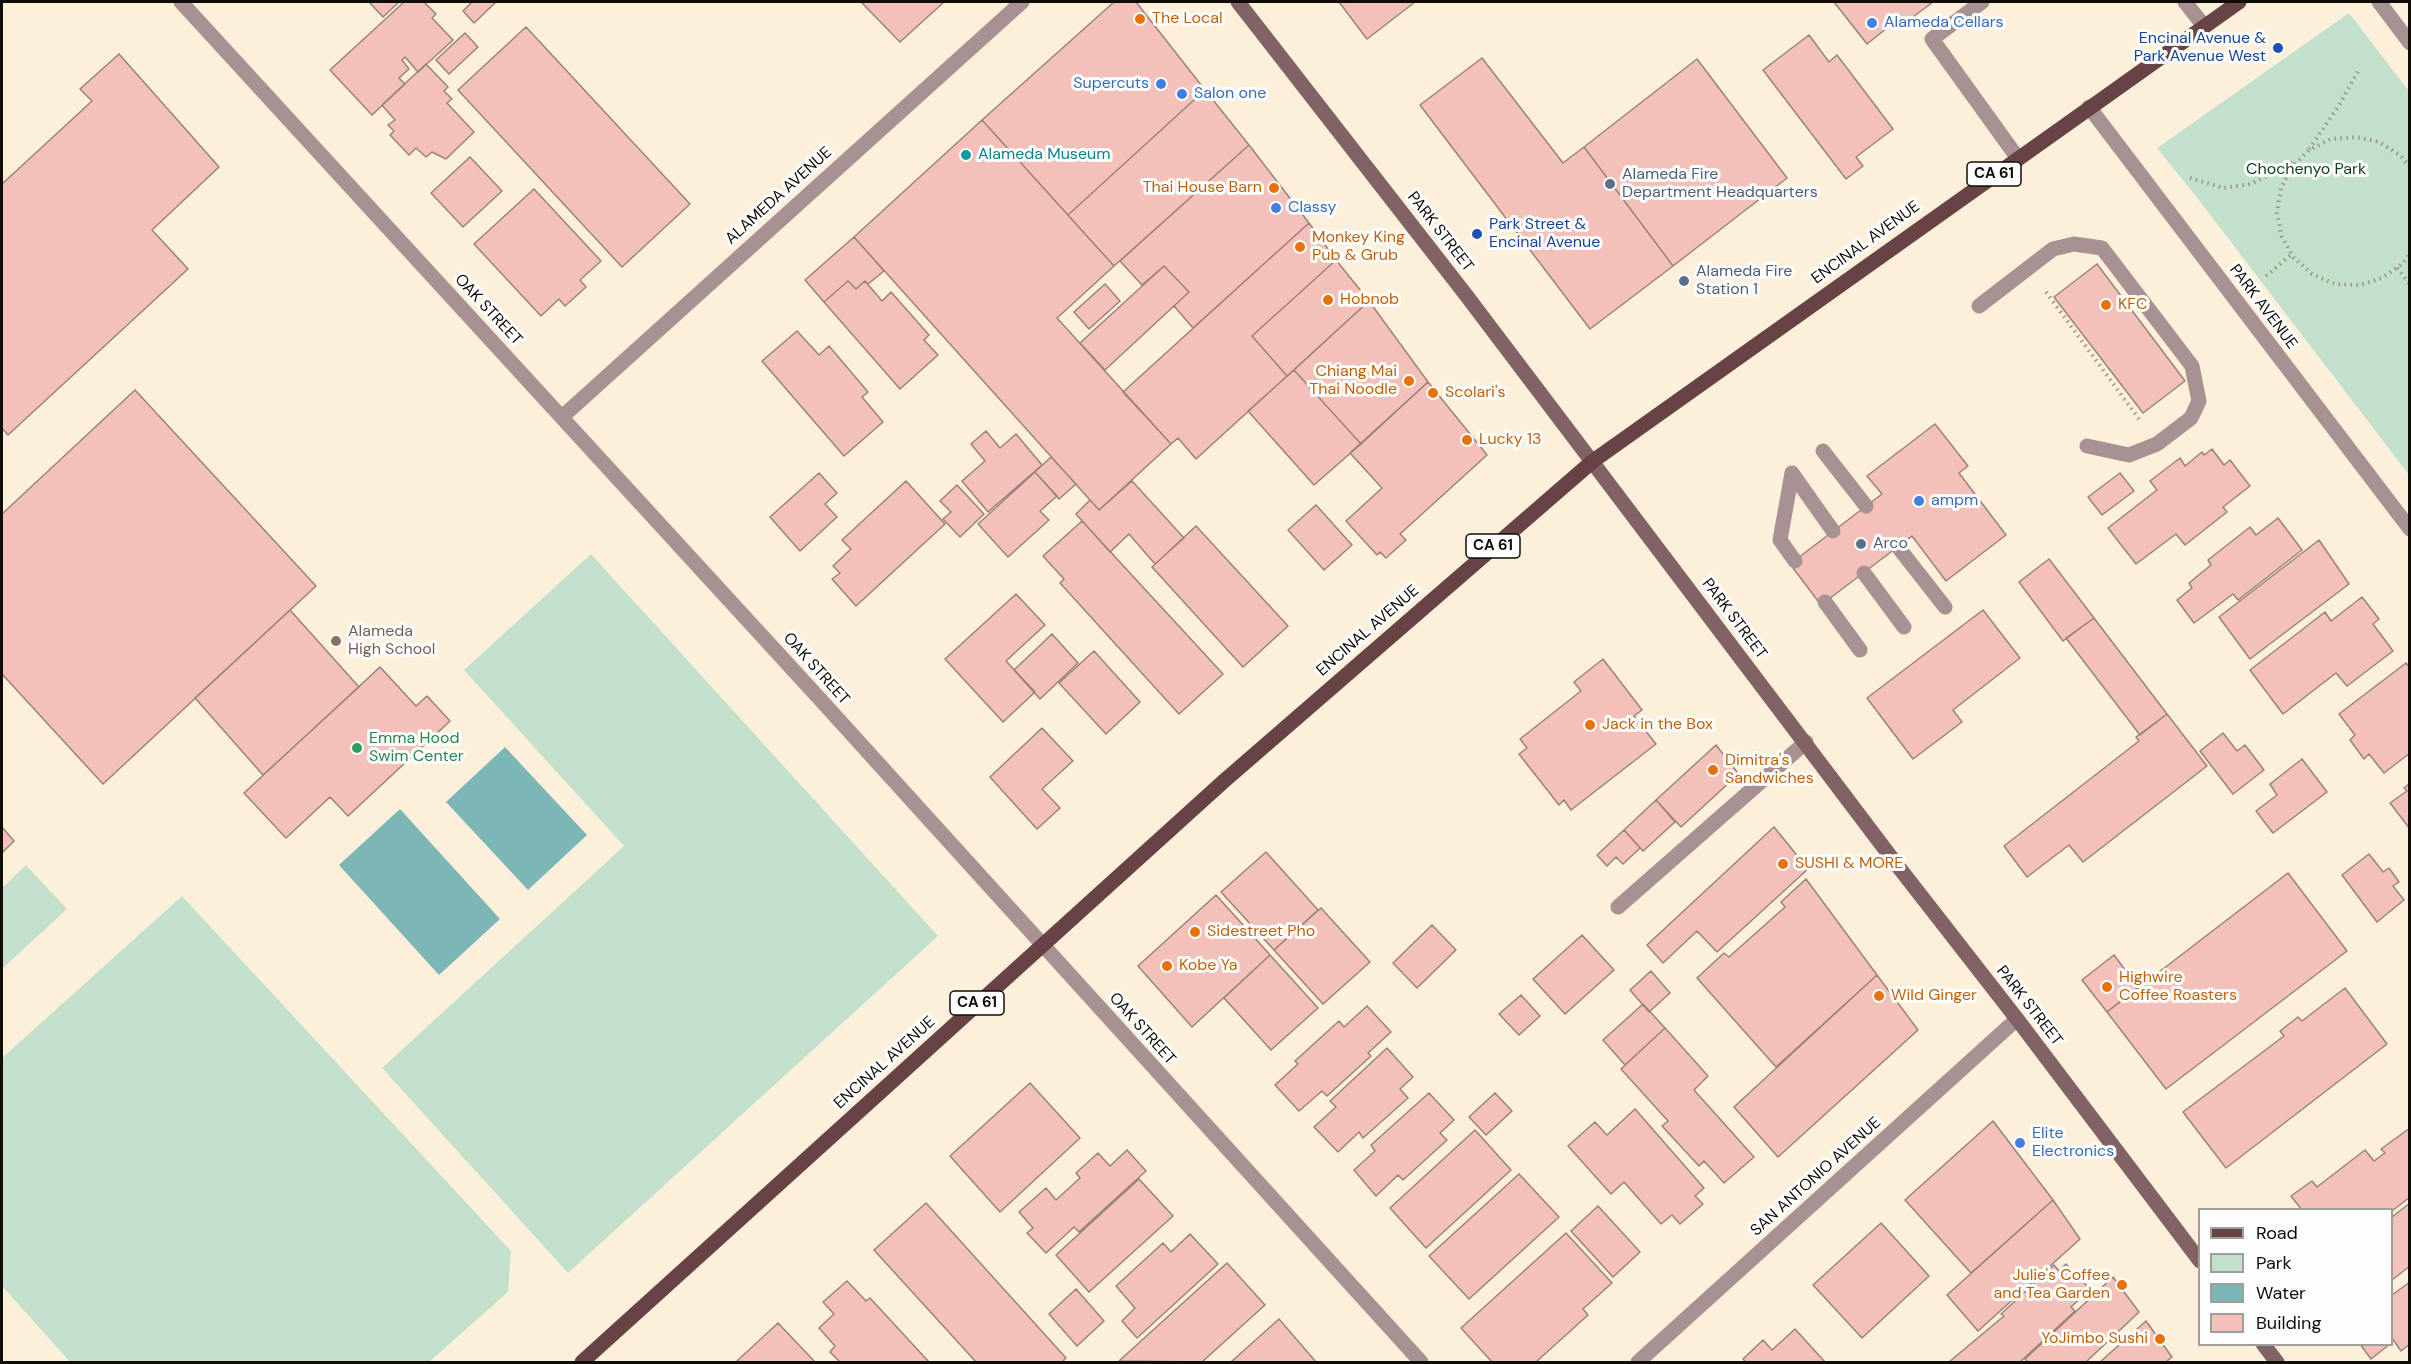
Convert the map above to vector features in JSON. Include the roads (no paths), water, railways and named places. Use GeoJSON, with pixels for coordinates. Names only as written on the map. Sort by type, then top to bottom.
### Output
{"type":"FeatureCollection","features":[{"type":"Feature","properties":{"kind":"main road","name":"PARK STREET"},"geometry":{"type":"LineString","coordinates":[[1238,2],[1593,461],[1897,866],[2017,1019],[2198,1260]]}},
{"type":"Feature","properties":{"kind":"main road","name":"ENCINAL AVENUE"},"geometry":{"type":"LineString","coordinates":[[582,1362],[1271,739],[1593,461],[2017,157],[2239,2]]}},
{"type":"Feature","properties":{"kind":"main road"},"geometry":{"type":"LineString","coordinates":[[2265,1346],[2277,1362]]}},
{"type":"Feature","properties":{"kind":"street","name":"OAK STREET"},"geometry":{"type":"LineString","coordinates":[[181,2],[562,417],[1421,1362]]}},
{"type":"Feature","properties":{"kind":"street","name":"ALAMEDA AVENUE"},"geometry":{"type":"LineString","coordinates":[[562,417],[1022,2]]}},
{"type":"Feature","properties":{"kind":"street"},"geometry":{"type":"LineString","coordinates":[[1982,2],[1932,39],[2017,157]]}},
{"type":"Feature","properties":{"kind":"street"},"geometry":{"type":"LineString","coordinates":[[2185,2],[2204,26]]}},
{"type":"Feature","properties":{"kind":"street"},"geometry":{"type":"LineString","coordinates":[[2379,2],[2409,43]]}},
{"type":"Feature","properties":{"kind":"street","name":"PARK AVENUE"},"geometry":{"type":"LineString","coordinates":[[2089,106],[2409,529]]}},
{"type":"Feature","properties":{"kind":"street"},"geometry":{"type":"LineString","coordinates":[[1979,306],[2053,249],[2074,244],[2103,248],[2192,366],[2199,401],[2191,418],[2157,444],[2129,455],[2087,446]]}},
{"type":"Feature","properties":{"kind":"street"},"geometry":{"type":"LineString","coordinates":[[1823,451],[1866,506]]}},
{"type":"Feature","properties":{"kind":"street"},"geometry":{"type":"LineString","coordinates":[[1795,561],[1780,540],[1792,473],[1833,531]]}},
{"type":"Feature","properties":{"kind":"street"},"geometry":{"type":"LineString","coordinates":[[1898,547],[1945,607]]}},
{"type":"Feature","properties":{"kind":"street"},"geometry":{"type":"LineString","coordinates":[[1864,573],[1904,627]]}},
{"type":"Feature","properties":{"kind":"street"},"geometry":{"type":"LineString","coordinates":[[1825,602],[1860,650]]}},
{"type":"Feature","properties":{"kind":"street"},"geometry":{"type":"LineString","coordinates":[[1618,907],[1806,742]]}},
{"type":"Feature","properties":{"kind":"street","name":"SAN ANTONIO AVENUE"},"geometry":{"type":"LineString","coordinates":[[1638,1362],[2017,1019]]}},
{"type":"Feature","properties":{"kind":"water","name":"Emma Hood Swim Center"},"geometry":{"type":"Polygon","coordinates":[[[505,747],[587,835],[528,890],[446,802],[505,747]]]}},
{"type":"Feature","properties":{"kind":"water","name":"Emma Hood Swim Center"},"geometry":{"type":"Polygon","coordinates":[[[400,809],[500,919],[439,975],[339,865],[400,809]]]}},
{"type":"Feature","properties":{"kind":"place","name":"The Local"},"geometry":{"type":"Point","coordinates":[1140,19]}},
{"type":"Feature","properties":{"kind":"place","name":"Alameda Cellars"},"geometry":{"type":"Point","coordinates":[1872,23]}},
{"type":"Feature","properties":{"kind":"place","name":"Encinal Avenue & Park Avenue West"},"geometry":{"type":"Point","coordinates":[2278,48]}},
{"type":"Feature","properties":{"kind":"place","name":"Supercuts"},"geometry":{"type":"Point","coordinates":[1161,84]}},
{"type":"Feature","properties":{"kind":"place","name":"Salon one"},"geometry":{"type":"Point","coordinates":[1182,94]}},
{"type":"Feature","properties":{"kind":"place","name":"Alameda Museum"},"geometry":{"type":"Point","coordinates":[966,155]}},
{"type":"Feature","properties":{"kind":"place","name":"Alameda Fire Department Headquarters"},"geometry":{"type":"Point","coordinates":[1610,184]}},
{"type":"Feature","properties":{"kind":"place","name":"Thai House Barn"},"geometry":{"type":"Point","coordinates":[1274,188]}},
{"type":"Feature","properties":{"kind":"place","name":"Classy"},"geometry":{"type":"Point","coordinates":[1276,208]}},
{"type":"Feature","properties":{"kind":"place","name":"Park Street & Encinal Avenue"},"geometry":{"type":"Point","coordinates":[1477,234]}},
{"type":"Feature","properties":{"kind":"place","name":"Monkey King Pub & Grub"},"geometry":{"type":"Point","coordinates":[1300,247]}},
{"type":"Feature","properties":{"kind":"place","name":"Alameda Fire Station 1"},"geometry":{"type":"Point","coordinates":[1684,281]}},
{"type":"Feature","properties":{"kind":"place","name":"Hobnob"},"geometry":{"type":"Point","coordinates":[1328,300]}},
{"type":"Feature","properties":{"kind":"place","name":"KFC"},"geometry":{"type":"Point","coordinates":[2106,305]}},
{"type":"Feature","properties":{"kind":"place","name":"Chiang Mai Thai Noodle"},"geometry":{"type":"Point","coordinates":[1409,381]}},
{"type":"Feature","properties":{"kind":"place","name":"Scolari's"},"geometry":{"type":"Point","coordinates":[1433,393]}},
{"type":"Feature","properties":{"kind":"place","name":"Lucky 13"},"geometry":{"type":"Point","coordinates":[1467,440]}},
{"type":"Feature","properties":{"kind":"place","name":"ampm"},"geometry":{"type":"Point","coordinates":[1919,501]}},
{"type":"Feature","properties":{"kind":"place","name":"Arco"},"geometry":{"type":"Point","coordinates":[1861,544]}},
{"type":"Feature","properties":{"kind":"place","name":"Alameda High School"},"geometry":{"type":"Point","coordinates":[336,641]}},
{"type":"Feature","properties":{"kind":"place","name":"Jack in the Box"},"geometry":{"type":"Point","coordinates":[1590,725]}},
{"type":"Feature","properties":{"kind":"place","name":"Emma Hood Swim Center"},"geometry":{"type":"Point","coordinates":[357,748]}},
{"type":"Feature","properties":{"kind":"place","name":"Dimitra's Sandwiches"},"geometry":{"type":"Point","coordinates":[1713,770]}},
{"type":"Feature","properties":{"kind":"place","name":"SUSHI & MORE"},"geometry":{"type":"Point","coordinates":[1783,864]}},
{"type":"Feature","properties":{"kind":"place","name":"Sidestreet Pho"},"geometry":{"type":"Point","coordinates":[1195,932]}},
{"type":"Feature","properties":{"kind":"place","name":"Kobe Ya"},"geometry":{"type":"Point","coordinates":[1167,966]}},
{"type":"Feature","properties":{"kind":"place","name":"Highwire Coffee Roasters"},"geometry":{"type":"Point","coordinates":[2107,987]}},
{"type":"Feature","properties":{"kind":"place","name":"Wild Ginger"},"geometry":{"type":"Point","coordinates":[1879,996]}},
{"type":"Feature","properties":{"kind":"place","name":"Elite Electronics"},"geometry":{"type":"Point","coordinates":[2020,1143]}},
{"type":"Feature","properties":{"kind":"place","name":"Julie's Coffee and Tea Garden"},"geometry":{"type":"Point","coordinates":[2122,1285]}},
{"type":"Feature","properties":{"kind":"place","name":"YoJimbo Sushi"},"geometry":{"type":"Point","coordinates":[2160,1339]}},
{"type":"Feature","properties":{"kind":"park label","name":"Chochenyo Park"},"geometry":{"type":"Point","coordinates":[2306,170]}}]}
